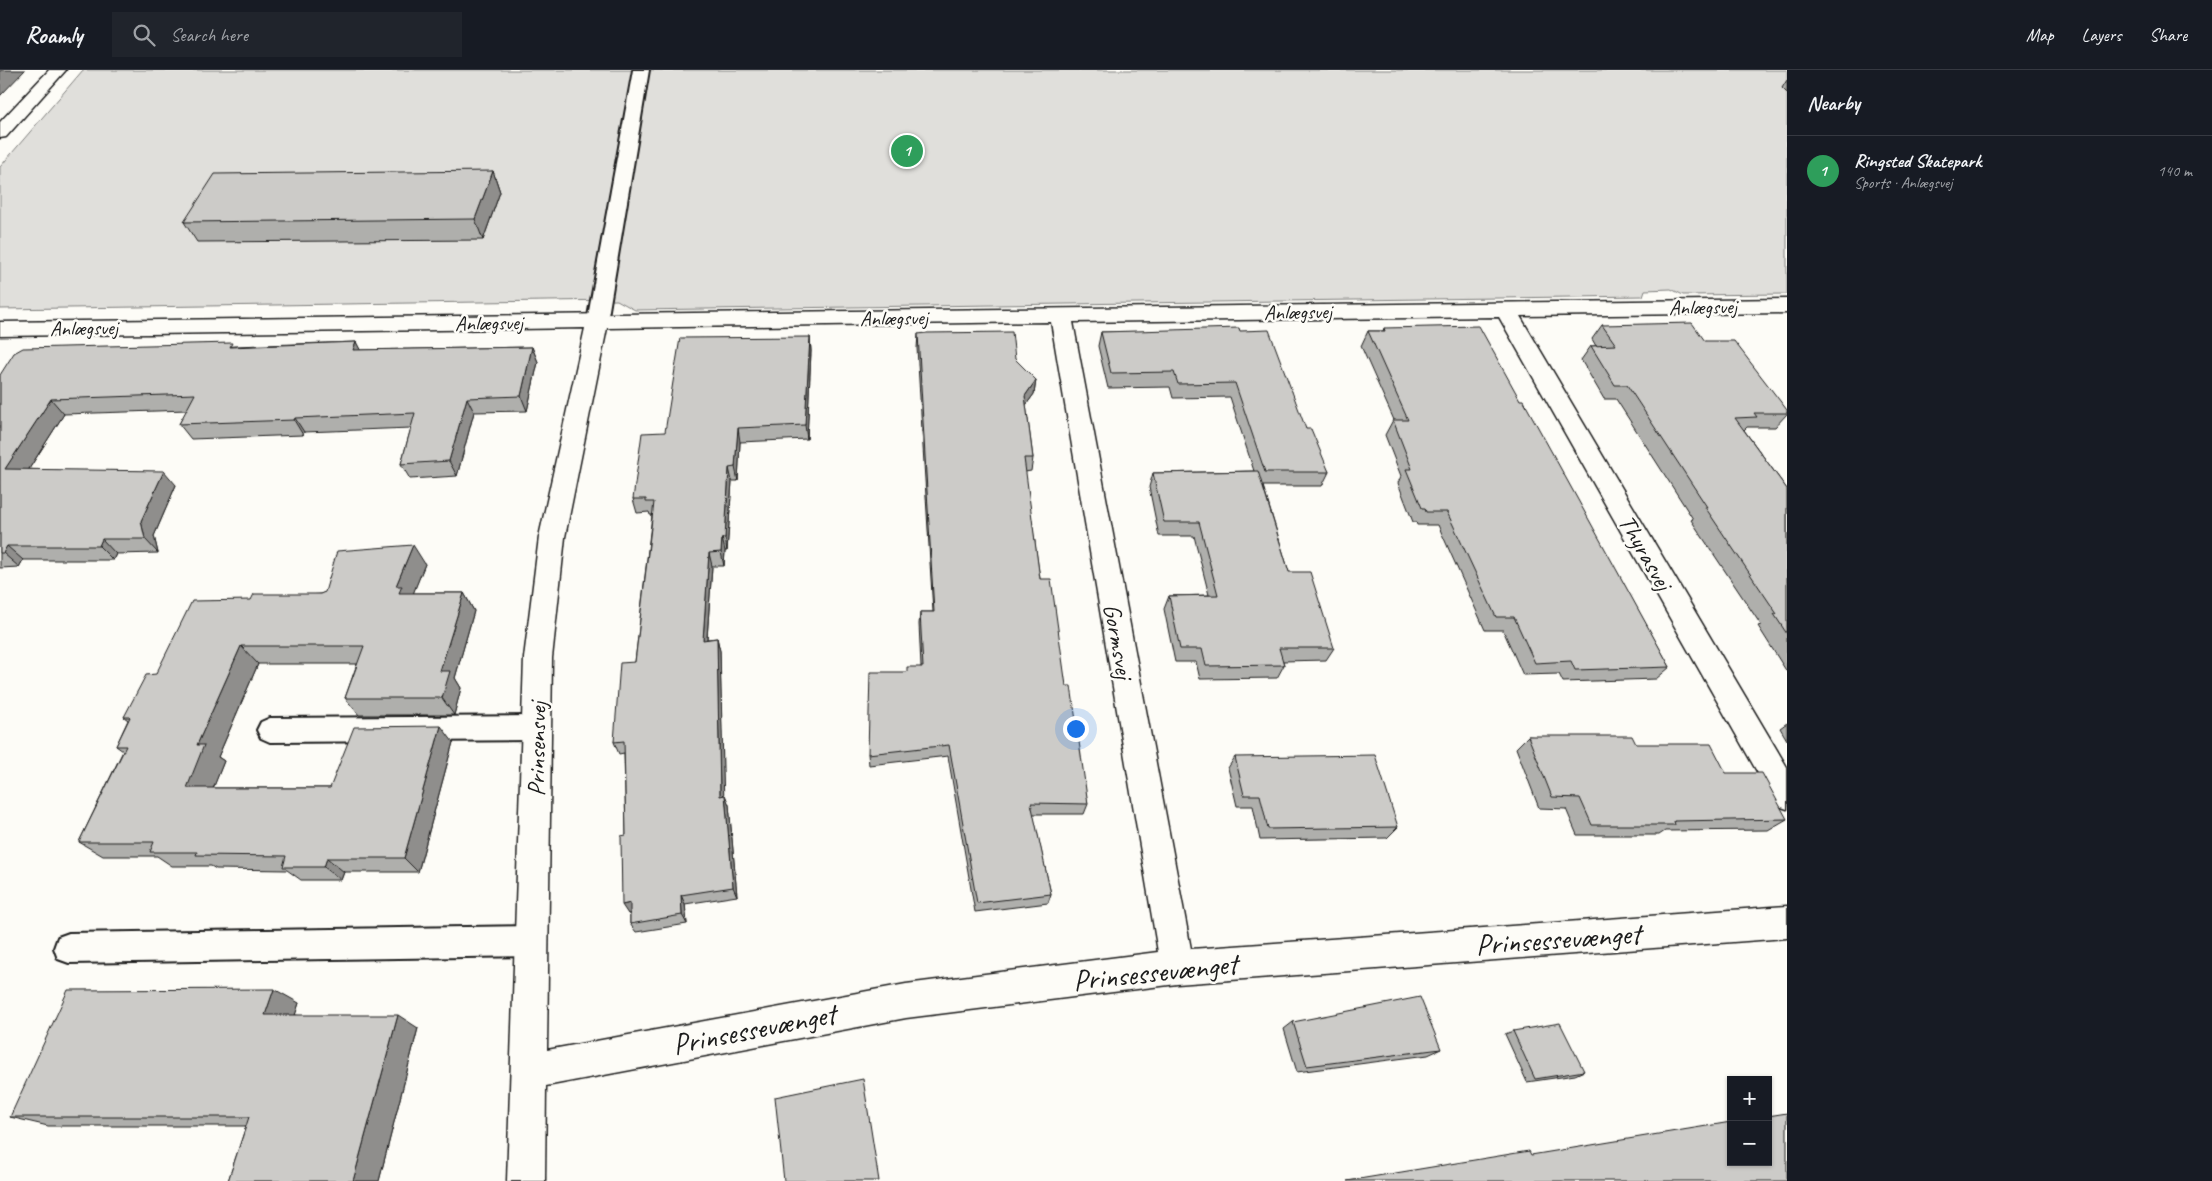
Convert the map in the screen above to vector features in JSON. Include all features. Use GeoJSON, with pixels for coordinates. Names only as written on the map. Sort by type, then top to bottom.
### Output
{"type":"FeatureCollection","features":[{"type":"Feature","properties":{"kind":"street"},"geometry":{"type":"LineString","coordinates":[[0,133],[58,70]]}},
{"type":"Feature","properties":{"kind":"street","name":"Anlægsvej"},"geometry":{"type":"LineString","coordinates":[[2,332],[1061,315],[1787,306]]}},
{"type":"Feature","properties":{"kind":"street","name":"Thyrasvej"},"geometry":{"type":"LineString","coordinates":[[1505,309],[1787,795]]}},
{"type":"Feature","properties":{"kind":"street","name":"Gormsvej"},"geometry":{"type":"LineString","coordinates":[[1061,315],[1177,967]]}},
{"type":"Feature","properties":{"kind":"street","name":"Prinsensvej"},"geometry":{"type":"LineString","coordinates":[[526,1181],[538,658],[552,537],[597,322]]}},
{"type":"Feature","properties":{"kind":"street","name":"Prinsessevænget"},"geometry":{"type":"LineString","coordinates":[[528,1071],[906,1001],[1177,967],[1787,922]]}},
{"type":"Feature","properties":{"kind":"lane"},"geometry":{"type":"LineString","coordinates":[[597,322],[641,70]]}},
{"type":"Feature","properties":{"kind":"lane"},"geometry":{"type":"LineString","coordinates":[[270,730],[537,728]]}},
{"type":"Feature","properties":{"kind":"lane"},"geometry":{"type":"LineString","coordinates":[[69,948],[532,941]]}},
{"type":"Feature","properties":{"kind":"shaded area"},"geometry":{"type":"Polygon","coordinates":[[[83,70],[1787,70],[1787,294],[1683,295],[1671,289],[1645,290],[1643,296],[635,310],[617,300],[0,309],[0,167],[83,70]]]}},
{"type":"Feature","properties":{"kind":"building"},"geometry":{"type":"Polygon","coordinates":[[[493,171],[475,219],[184,222],[215,174],[493,171]]]}},
{"type":"Feature","properties":{"kind":"building"},"geometry":{"type":"Polygon","coordinates":[[[1692,323],[1705,341],[1734,341],[1787,410],[1787,413],[1754,413],[1757,417],[1735,418],[1787,489],[1787,634],[1774,614],[1777,614],[1705,507],[1707,507],[1627,385],[1615,385],[1591,346],[1616,345],[1602,325],[1692,323]]]}},
{"type":"Feature","properties":{"kind":"building"},"geometry":{"type":"Polygon","coordinates":[[[1479,326],[1520,400],[1523,400],[1670,667],[1575,670],[1571,661],[1535,663],[1514,617],[1496,617],[1447,512],[1426,512],[1425,508],[1422,508],[1406,469],[1412,469],[1393,420],[1408,420],[1368,331],[1385,331],[1384,328],[1479,326]]]}},
{"type":"Feature","properties":{"kind":"building"},"geometry":{"type":"Polygon","coordinates":[[[1239,328],[1240,331],[1269,330],[1306,429],[1311,429],[1329,472],[1265,472],[1235,383],[1178,384],[1174,372],[1111,373],[1101,332],[1239,328]]]}},
{"type":"Feature","properties":{"kind":"building"},"geometry":{"type":"Polygon","coordinates":[[[1012,332],[1015,359],[1036,380],[1025,396],[1033,458],[1024,458],[1040,579],[1051,579],[1066,686],[1071,686],[1088,804],[1031,803],[1051,894],[977,903],[949,745],[868,754],[870,672],[907,672],[907,667],[923,667],[920,612],[934,612],[918,334],[1012,332]]]}},
{"type":"Feature","properties":{"kind":"building"},"geometry":{"type":"Polygon","coordinates":[[[810,337],[805,425],[738,428],[735,467],[729,468],[725,538],[722,538],[721,552],[709,553],[703,640],[717,638],[720,796],[725,795],[733,887],[681,895],[682,915],[630,924],[630,903],[622,905],[621,836],[626,835],[624,741],[614,742],[620,663],[635,662],[654,502],[646,502],[646,499],[633,499],[642,433],[665,432],[680,338],[810,337]]]}},
{"type":"Feature","properties":{"kind":"building"},"geometry":{"type":"Polygon","coordinates":[[[356,342],[353,350],[532,347],[521,396],[467,398],[449,461],[401,464],[415,413],[179,424],[195,394],[51,399],[5,469],[164,471],[141,521],[145,539],[102,539],[99,546],[7,546],[3,553],[0,553],[0,375],[14,353],[23,348],[232,343],[230,347],[356,342]]]}},
{"type":"Feature","properties":{"kind":"building"},"geometry":{"type":"Polygon","coordinates":[[[1258,471],[1289,572],[1310,572],[1334,648],[1279,648],[1284,665],[1206,666],[1202,649],[1180,649],[1169,596],[1218,595],[1199,522],[1164,522],[1153,473],[1258,471]]]}},
{"type":"Feature","properties":{"kind":"building"},"geometry":{"type":"Polygon","coordinates":[[[413,545],[396,586],[402,586],[399,593],[464,593],[440,671],[450,671],[442,698],[345,698],[364,646],[241,646],[197,745],[204,745],[187,788],[330,788],[354,727],[441,726],[404,858],[327,858],[324,867],[283,867],[286,856],[196,855],[197,852],[150,852],[154,842],[79,842],[126,746],[116,746],[130,717],[124,717],[146,675],[156,674],[192,601],[251,600],[254,594],[320,594],[325,592],[337,551],[413,545]]]}},
{"type":"Feature","properties":{"kind":"building"},"geometry":{"type":"Polygon","coordinates":[[[1528,736],[1632,736],[1636,744],[1711,744],[1726,773],[1762,773],[1787,819],[1674,821],[1675,825],[1592,825],[1580,798],[1552,797],[1528,736]]]}},
{"type":"Feature","properties":{"kind":"building"},"geometry":{"type":"Polygon","coordinates":[[[1375,755],[1398,827],[1268,829],[1260,795],[1244,795],[1235,757],[1375,755]]]}},
{"type":"Feature","properties":{"kind":"building"},"geometry":{"type":"Polygon","coordinates":[[[274,989],[265,1015],[398,1015],[353,1181],[228,1181],[249,1117],[10,1117],[68,990],[274,989]]]}},
{"type":"Feature","properties":{"kind":"building"},"geometry":{"type":"Polygon","coordinates":[[[1420,997],[1441,1049],[1307,1066],[1293,1022],[1420,997]]]}},
{"type":"Feature","properties":{"kind":"building"},"geometry":{"type":"Polygon","coordinates":[[[1560,1023],[1584,1071],[1535,1079],[1513,1031],[1560,1023]]]}},
{"type":"Feature","properties":{"kind":"building"},"geometry":{"type":"Polygon","coordinates":[[[863,1079],[879,1181],[784,1181],[775,1097],[863,1079]]]}},
{"type":"Feature","properties":{"kind":"building"},"geometry":{"type":"Polygon","coordinates":[[[1787,1113],[1787,1181],[1347,1181],[1529,1151],[1531,1155],[1727,1123],[1727,1166],[1772,1166],[1772,1115],[1787,1113]]]}},
{"type":"Feature","properties":{"kind":"place","name":"Ringsted Skatepark"},"geometry":{"type":"Point","coordinates":[907,151]}}]}
